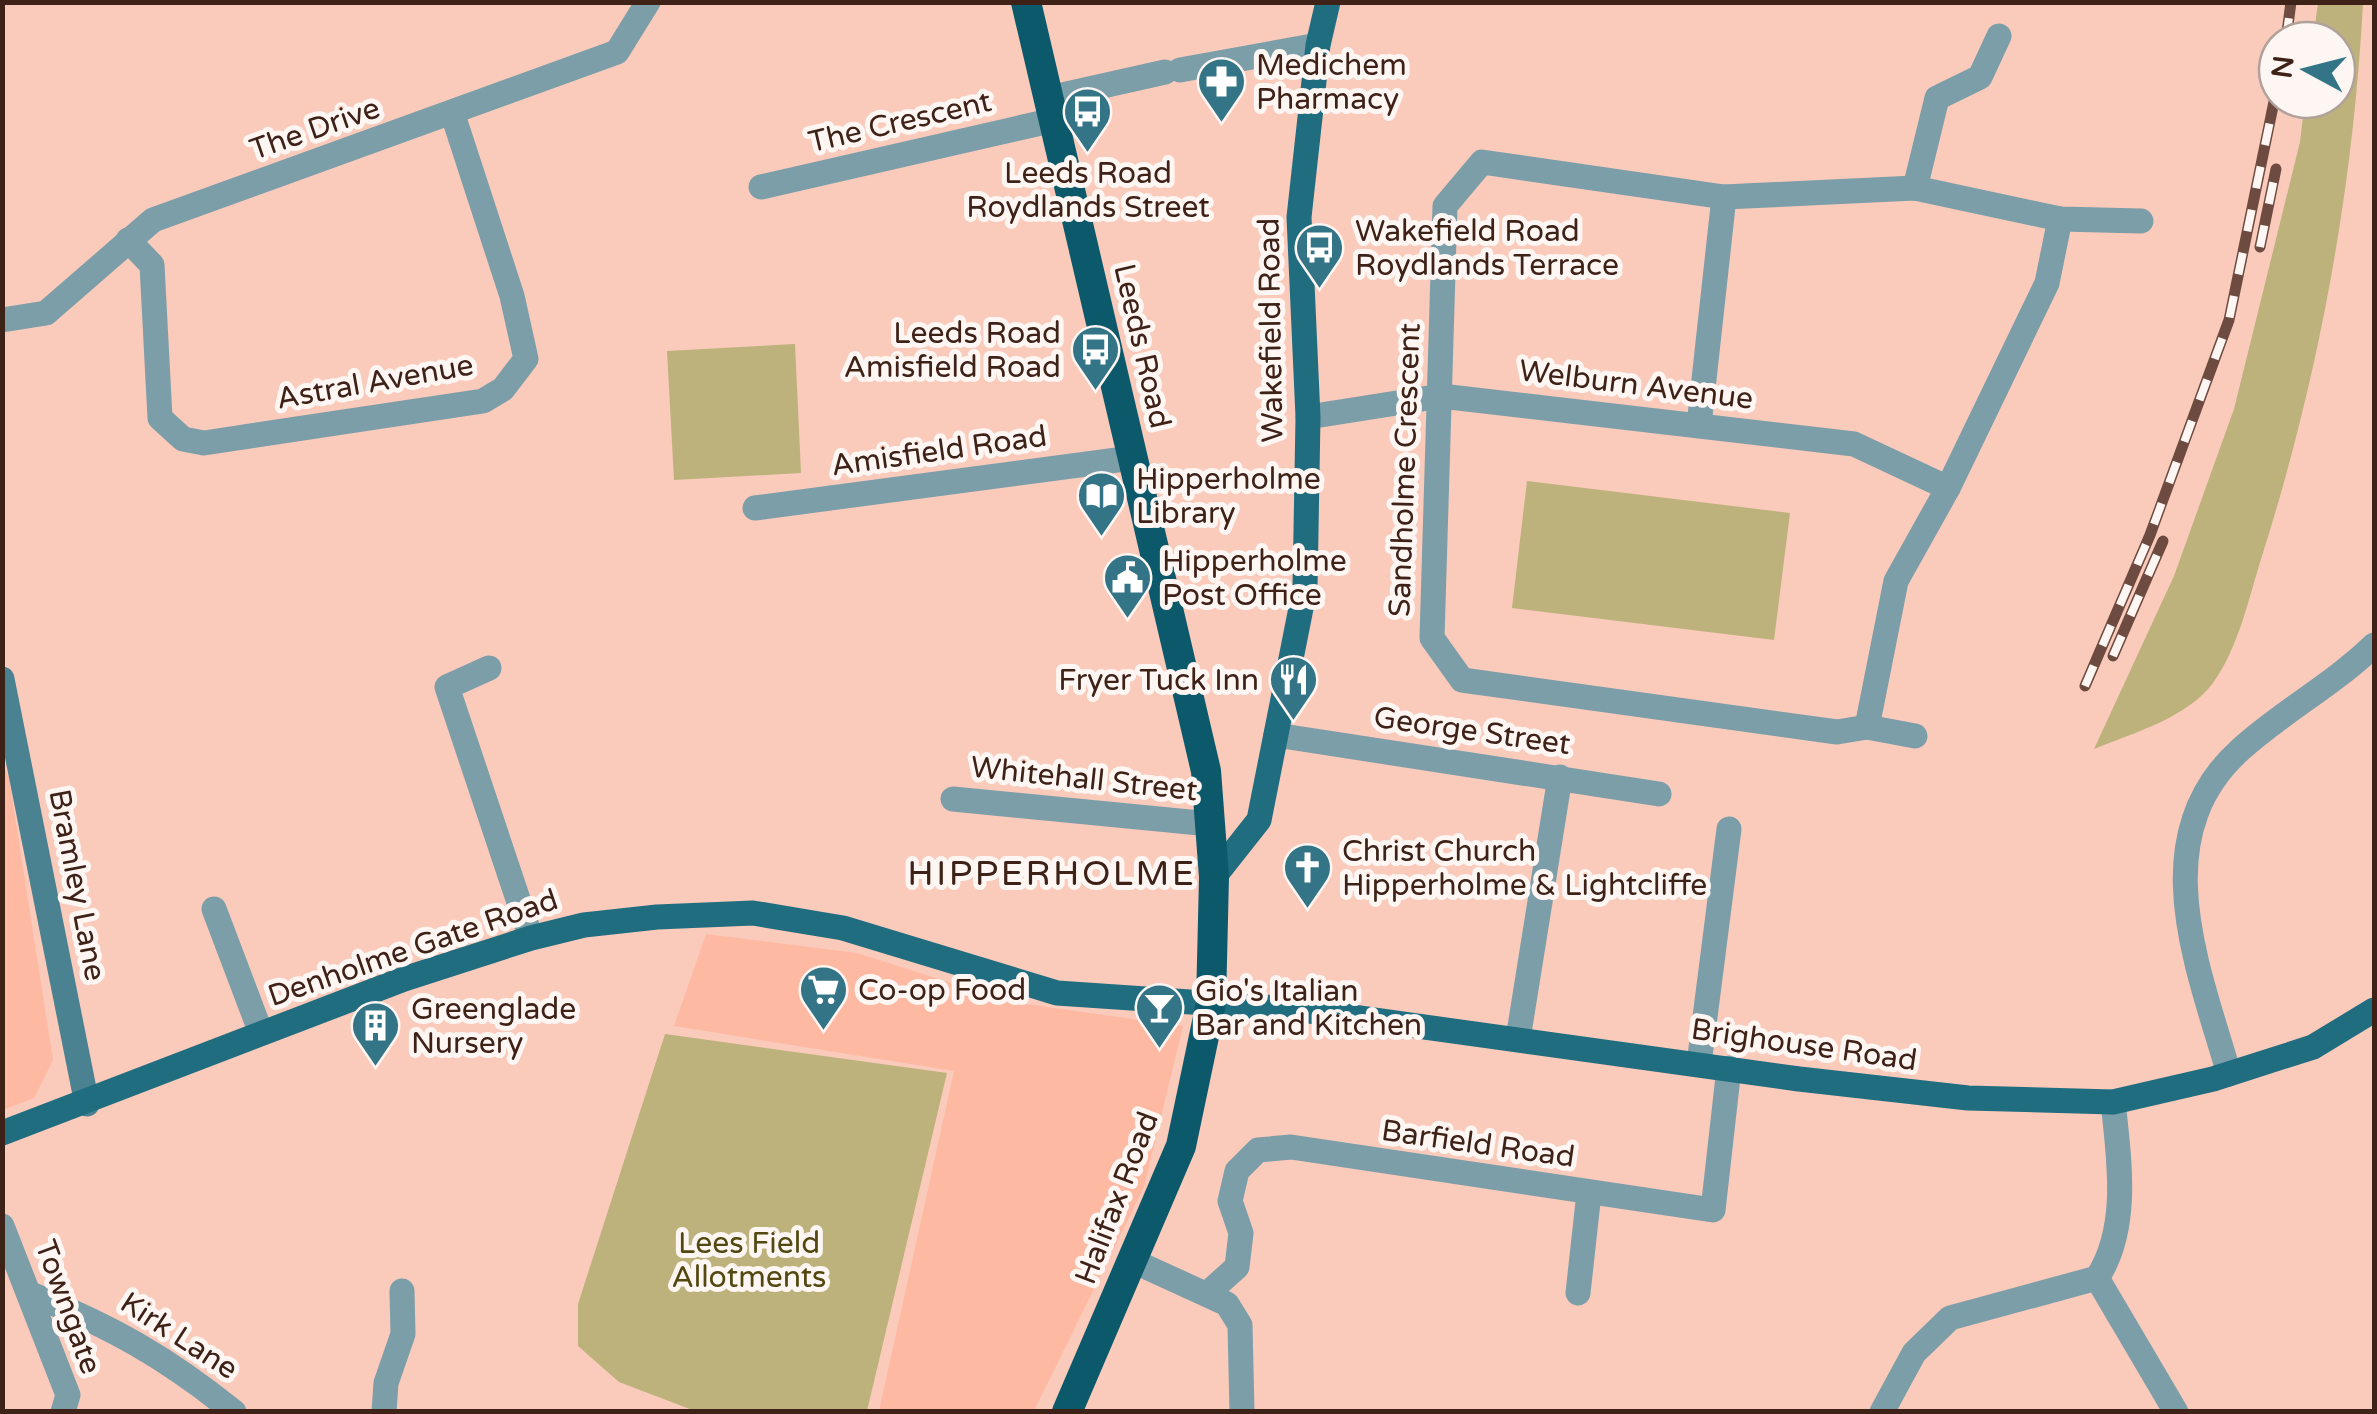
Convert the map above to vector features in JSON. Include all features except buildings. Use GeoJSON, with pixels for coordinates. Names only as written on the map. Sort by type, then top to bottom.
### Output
{"type":"FeatureCollection","features":[{"type":"Feature","properties":{"kind":"highway","name":"Leeds Road"},"geometry":{"type":"LineString","coordinates":[[1026,2],[1206,772],[1214,877],[1211,1003]]}},
{"type":"Feature","properties":{"kind":"highway","name":"Halifax Road"},"geometry":{"type":"LineString","coordinates":[[1067,1412],[1180,1146],[1211,1003]]}},
{"type":"Feature","properties":{"kind":"main road","name":"Wakefield Road"},"geometry":{"type":"LineString","coordinates":[[1214,877],[1260,820],[1304,588],[1308,417],[1299,217],[1318,45],[1328,2]]}},
{"type":"Feature","properties":{"kind":"main road","name":"Denholme Gate Road"},"geometry":{"type":"LineString","coordinates":[[2,1133],[261,1034],[531,938],[584,925],[753,913],[843,928],[1057,993],[1211,1003]]}},
{"type":"Feature","properties":{"kind":"main road","name":"Brighouse Road"},"geometry":{"type":"LineString","coordinates":[[1211,1003],[1296,1009],[1968,1098],[2113,1102],[2229,1074],[2313,1048],[2374,1010]]}},
{"type":"Feature","properties":{"kind":"street","name":"The Drive"},"geometry":{"type":"LineString","coordinates":[[2,320],[46,313],[152,220],[618,52],[648,2]]}},
{"type":"Feature","properties":{"kind":"street"},"geometry":{"type":"LineString","coordinates":[[1915,188],[1937,98],[1980,77],[1998,36]]}},
{"type":"Feature","properties":{"kind":"street","name":"The Crescent"},"geometry":{"type":"LineString","coordinates":[[761,187],[1052,109],[1172,71],[1318,45]]}},
{"type":"Feature","properties":{"kind":"street","name":"Astral Avenue"},"geometry":{"type":"LineString","coordinates":[[128,240],[152,265],[160,418],[183,439],[204,443],[482,401],[503,388],[526,359],[512,296],[452,115]]}},
{"type":"Feature","properties":{"kind":"street","name":"Sandholme Crescent"},"geometry":{"type":"LineString","coordinates":[[1915,736],[1867,727],[1837,732],[1462,680],[1432,638],[1445,206],[1482,162],[1724,197],[1915,188],[2060,220],[2141,221]]}},
{"type":"Feature","properties":{"kind":"street"},"geometry":{"type":"LineString","coordinates":[[1699,424],[1724,197]]}},
{"type":"Feature","properties":{"kind":"street"},"geometry":{"type":"LineString","coordinates":[[1867,727],[1896,582],[1948,488],[2047,283],[2060,220]]}},
{"type":"Feature","properties":{"kind":"street","name":"Welburn Avenue"},"geometry":{"type":"LineString","coordinates":[[1308,417],[1440,396],[1699,424],[1854,444],[1948,488]]}},
{"type":"Feature","properties":{"kind":"street","name":"Amisfield Road"},"geometry":{"type":"LineString","coordinates":[[755,508],[1132,458]]}},
{"type":"Feature","properties":{"kind":"street"},"geometry":{"type":"LineString","coordinates":[[2229,1074],[2185,913],[2183,878],[2194,824],[2211,785],[2238,751],[2374,644]]}},
{"type":"Feature","properties":{"kind":"street"},"geometry":{"type":"LineString","coordinates":[[488,668],[447,687],[531,938]]}},
{"type":"Feature","properties":{"kind":"street","name":"Bramley Lane"},"geometry":{"type":"LineString","coordinates":[[2,679],[7,725],[86,1104]]}},
{"type":"Feature","properties":{"kind":"street","name":"George Street"},"geometry":{"type":"LineString","coordinates":[[1276,735],[1659,794]]}},
{"type":"Feature","properties":{"kind":"street"},"geometry":{"type":"LineString","coordinates":[[1518,1039],[1560,777]]}},
{"type":"Feature","properties":{"kind":"street","name":"Whitehall Street"},"geometry":{"type":"LineString","coordinates":[[953,799],[1210,824]]}},
{"type":"Feature","properties":{"kind":"street"},"geometry":{"type":"LineString","coordinates":[[1699,1064],[1730,830]]}},
{"type":"Feature","properties":{"kind":"street"},"geometry":{"type":"LineString","coordinates":[[214,909],[261,1034]]}},
{"type":"Feature","properties":{"kind":"street","name":"Barfield Road"},"geometry":{"type":"LineString","coordinates":[[1208,1293],[1237,1266],[1242,1233],[1230,1201],[1237,1171],[1258,1150],[1291,1147],[1714,1210],[1729,1068]]}},
{"type":"Feature","properties":{"kind":"street"},"geometry":{"type":"LineString","coordinates":[[1882,1412],[1914,1352],[1950,1318],[2098,1278],[2107,1264],[2118,1219],[2113,1102]]}},
{"type":"Feature","properties":{"kind":"street"},"geometry":{"type":"LineString","coordinates":[[1578,1293],[1589,1192]]}},
{"type":"Feature","properties":{"kind":"street","name":"Towngate"},"geometry":{"type":"LineString","coordinates":[[2,1226],[68,1396],[63,1412]]}},
{"type":"Feature","properties":{"kind":"street"},"geometry":{"type":"LineString","coordinates":[[1133,1261],[1227,1304],[1240,1325],[1242,1412]]}},
{"type":"Feature","properties":{"kind":"street"},"geometry":{"type":"LineString","coordinates":[[2098,1278],[2176,1412]]}},
{"type":"Feature","properties":{"kind":"street"},"geometry":{"type":"LineString","coordinates":[[384,1412],[386,1383],[404,1334],[402,1291]]}},
{"type":"Feature","properties":{"kind":"street","name":"Kirk Lane"},"geometry":{"type":"LineString","coordinates":[[31,1294],[112,1327],[192,1378],[234,1412]]}},
{"type":"Feature","properties":{"kind":"shaded area"},"geometry":{"type":"Polygon","coordinates":[[[3,765],[9,778],[53,1060],[34,1098],[3,1110],[3,765]]]}},
{"type":"Feature","properties":{"kind":"shaded area"},"geometry":{"type":"Polygon","coordinates":[[[706,934],[857,953],[1011,1002],[1183,1026],[1144,1187],[1034,1411],[879,1411],[954,1071],[674,1026],[706,934]]]}},
{"type":"Feature","properties":{"kind":"green space"},"geometry":{"type":"Polygon","coordinates":[[[2318,3],[2363,3],[2357,83],[2357,20],[2316,20],[2318,3]]]}},
{"type":"Feature","properties":{"kind":"green space"},"geometry":{"type":"Polygon","coordinates":[[[2303,120],[2353,120],[2342,213],[2316,351],[2282,488],[2237,638],[2213,683],[2189,706],[2094,749],[2174,576],[2234,409],[2303,120]]]}},
{"type":"Feature","properties":{"kind":"green space"},"geometry":{"type":"Polygon","coordinates":[[[795,344],[801,473],[674,480],[667,351],[795,344]]]}},
{"type":"Feature","properties":{"kind":"green space"},"geometry":{"type":"Polygon","coordinates":[[[1527,481],[1790,513],[1774,640],[1512,608],[1527,481]]]}},
{"type":"Feature","properties":{"kind":"green space","name":"Lees Field Allotments"},"geometry":{"type":"Polygon","coordinates":[[[665,1034],[947,1073],[867,1411],[695,1411],[619,1382],[578,1346],[578,1304],[665,1034]]]}},
{"type":"Feature","properties":{"kind":"railway"},"geometry":{"type":"LineString","coordinates":[[2289,20],[2291,2]]}},
{"type":"Feature","properties":{"kind":"railway"},"geometry":{"type":"LineString","coordinates":[[2085,686],[2150,535],[2229,320],[2270,120]]}},
{"type":"Feature","properties":{"kind":"railway"},"geometry":{"type":"LineString","coordinates":[[2260,247],[2276,169]]}},
{"type":"Feature","properties":{"kind":"railway"},"geometry":{"type":"LineString","coordinates":[[2113,656],[2163,541]]}},
{"type":"Feature","properties":{"kind":"place","name":"Medichem Pharmacy"},"geometry":{"type":"Point","coordinates":[1221,124]}},
{"type":"Feature","properties":{"kind":"place","name":"Leeds Road Roydlands Street"},"geometry":{"type":"Point","coordinates":[1088,154]}},
{"type":"Feature","properties":{"kind":"place","name":"Wakefield Road Roydlands Terrace"},"geometry":{"type":"Point","coordinates":[1320,290]}},
{"type":"Feature","properties":{"kind":"place","name":"Leeds Road Amisfield Road"},"geometry":{"type":"Point","coordinates":[1096,392]}},
{"type":"Feature","properties":{"kind":"place","name":"Hipperholme Library"},"geometry":{"type":"Point","coordinates":[1101,538]}},
{"type":"Feature","properties":{"kind":"place","name":"Hipperholme Post Office"},"geometry":{"type":"Point","coordinates":[1127,620]}},
{"type":"Feature","properties":{"kind":"place","name":"Fryer Tuck Inn"},"geometry":{"type":"Point","coordinates":[1294,722]}},
{"type":"Feature","properties":{"kind":"place","name":"Christ Church Hipperholme & Lightcliffe"},"geometry":{"type":"Point","coordinates":[1307,910]}},
{"type":"Feature","properties":{"kind":"place","name":"Co-op Food"},"geometry":{"type":"Point","coordinates":[823,1032]}},
{"type":"Feature","properties":{"kind":"place","name":"Gio's Italian Bar and Kitchen"},"geometry":{"type":"Point","coordinates":[1160,1050]}},
{"type":"Feature","properties":{"kind":"place","name":"Greenglade Nursery"},"geometry":{"type":"Point","coordinates":[376,1068]}},
{"type":"Feature","properties":{"kind":"district","name":"HIPPERHOLME"},"geometry":{"type":"Point","coordinates":[1052,874]}}]}
